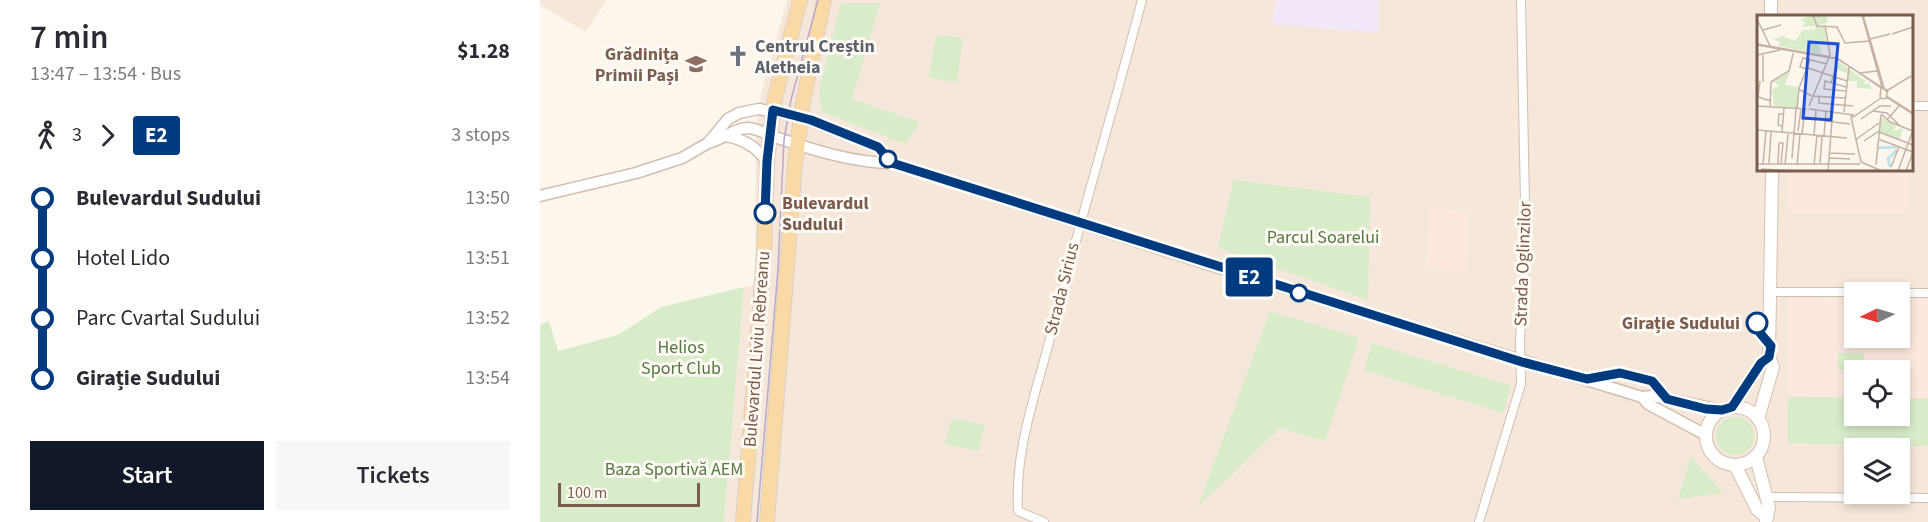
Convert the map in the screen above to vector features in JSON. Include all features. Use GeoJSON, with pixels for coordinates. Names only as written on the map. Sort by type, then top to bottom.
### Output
{"type":"FeatureCollection","features":[{"type":"Feature","properties":{"kind":"main road","name":"Bulevardul Liviu Rebreanu"},"geometry":{"type":"LineString","coordinates":[[743,522],[764,256],[767,161],[773,110],[801,0]]}},
{"type":"Feature","properties":{"kind":"main road","name":"Bulevardul Liviu Rebreanu"},"geometry":{"type":"LineString","coordinates":[[767,522],[797,144],[824,0]]}},
{"type":"Feature","properties":{"kind":"main road"},"geometry":{"type":"LineString","coordinates":[[1758,418],[1773,367],[1769,357],[1772,171]]}},
{"type":"Feature","properties":{"kind":"main road"},"geometry":{"type":"LineString","coordinates":[[1727,409],[1751,412],[1758,418],[1764,434],[1761,450],[1756,457],[1735,465],[1726,464],[1711,453],[1706,435],[1710,420],[1727,409],[1761,363],[1769,357]]}},
{"type":"Feature","properties":{"kind":"main road"},"geometry":{"type":"LineString","coordinates":[[1756,457],[1769,507],[1766,520]]}},
{"type":"Feature","properties":{"kind":"main road"},"geometry":{"type":"LineString","coordinates":[[1735,465],[1757,510],[1766,520]]}},
{"type":"Feature","properties":{"kind":"street","name":"Strada Sirius"},"geometry":{"type":"LineString","coordinates":[[1044,522],[1018,511],[1017,468],[1026,424],[1079,223],[1142,0]]}},
{"type":"Feature","properties":{"kind":"street","name":"Strada Oglinzilor"},"geometry":{"type":"LineString","coordinates":[[1479,522],[1521,384],[1520,339],[1526,254],[1521,0]]}},
{"type":"Feature","properties":{"kind":"street"},"geometry":{"type":"LineString","coordinates":[[708,143],[717,130],[739,113],[759,109],[773,110],[801,117],[878,147],[892,163]]}},
{"type":"Feature","properties":{"kind":"street"},"geometry":{"type":"LineString","coordinates":[[540,196],[663,165],[708,143],[720,141],[744,128],[756,129],[797,144],[874,163],[892,163],[1522,362],[1642,396],[1727,409]]}},
{"type":"Feature","properties":{"kind":"street"},"geometry":{"type":"LineString","coordinates":[[726,136],[756,147],[767,161]]}},
{"type":"Feature","properties":{"kind":"street"},"geometry":{"type":"LineString","coordinates":[[1771,292],[1844,292]]}},
{"type":"Feature","properties":{"kind":"street"},"geometry":{"type":"LineString","coordinates":[[1910,293],[1928,293]]}},
{"type":"Feature","properties":{"kind":"street"},"geometry":{"type":"LineString","coordinates":[[1642,396],[1648,404],[1706,435]]}},
{"type":"Feature","properties":{"kind":"street"},"geometry":{"type":"LineString","coordinates":[[1767,497],[1928,498]]}},
{"type":"Feature","properties":{"kind":"shaded area"},"geometry":{"type":"Polygon","coordinates":[[[540,0],[607,0],[586,32],[540,5],[540,0]]]}},
{"type":"Feature","properties":{"kind":"shaded area"},"geometry":{"type":"Polygon","coordinates":[[[787,0],[1928,0],[1928,522],[724,522],[744,287],[755,285],[756,129],[761,94],[787,0]]]}},
{"type":"Feature","properties":{"kind":"shaded area"},"geometry":{"type":"Polygon","coordinates":[[[1276,0],[1378,0],[1378,33],[1272,24],[1276,0]]]}},
{"type":"Feature","properties":{"kind":"shaded area"},"geometry":{"type":"Polygon","coordinates":[[[1786,171],[1909,171],[1909,213],[1786,213],[1786,171]]]}},
{"type":"Feature","properties":{"kind":"shaded area"},"geometry":{"type":"Polygon","coordinates":[[[1430,208],[1470,210],[1467,273],[1425,269],[1430,208]]]}},
{"type":"Feature","properties":{"kind":"shaded area"},"geometry":{"type":"Polygon","coordinates":[[[1788,298],[1844,299],[1844,348],[1910,348],[1910,299],[1928,299],[1928,397],[1910,397],[1910,360],[1844,360],[1844,397],[1788,396],[1788,298]]]}},
{"type":"Feature","properties":{"kind":"green space"},"geometry":{"type":"Polygon","coordinates":[[[841,3],[880,3],[852,99],[920,122],[906,144],[822,112],[819,91],[841,3]]]}},
{"type":"Feature","properties":{"kind":"green space"},"geometry":{"type":"Polygon","coordinates":[[[937,35],[963,38],[957,83],[928,77],[937,35]]]}},
{"type":"Feature","properties":{"kind":"green space","name":"Parcul Soarelui"},"geometry":{"type":"Polygon","coordinates":[[[1234,180],[1370,197],[1368,300],[1218,248],[1234,180]]]}},
{"type":"Feature","properties":{"kind":"green space"},"geometry":{"type":"Polygon","coordinates":[[[744,287],[724,522],[540,522],[540,325],[549,321],[558,351],[618,335],[661,307],[744,287]]]}},
{"type":"Feature","properties":{"kind":"green space"},"geometry":{"type":"Polygon","coordinates":[[[1270,311],[1359,338],[1325,441],[1280,428],[1198,507],[1270,311]]]}},
{"type":"Feature","properties":{"kind":"green space"},"geometry":{"type":"Polygon","coordinates":[[[1372,343],[1511,386],[1503,413],[1364,370],[1372,343]]]}},
{"type":"Feature","properties":{"kind":"green space"},"geometry":{"type":"Polygon","coordinates":[[[1838,353],[1864,353],[1864,360],[1844,360],[1844,370],[1838,370],[1838,353]]]}},
{"type":"Feature","properties":{"kind":"green space"},"geometry":{"type":"Polygon","coordinates":[[[1788,397],[1844,398],[1844,426],[1910,426],[1910,399],[1928,399],[1928,446],[1910,446],[1910,438],[1844,438],[1844,444],[1787,443],[1788,397]]]}},
{"type":"Feature","properties":{"kind":"green space"},"geometry":{"type":"Polygon","coordinates":[[[1735,417],[1748,423],[1754,436],[1748,449],[1735,455],[1722,449],[1716,436],[1722,423],[1735,417]]]}},
{"type":"Feature","properties":{"kind":"green space"},"geometry":{"type":"Polygon","coordinates":[[[952,418],[985,425],[978,451],[945,444],[952,418]]]}},
{"type":"Feature","properties":{"kind":"green space"},"geometry":{"type":"Polygon","coordinates":[[[1691,457],[1723,493],[1678,499],[1691,457]]]}},
{"type":"Feature","properties":{"kind":"tram line"},"geometry":{"type":"LineString","coordinates":[[757,522],[778,269],[784,140],[791,100],[818,0]]}},
{"type":"Feature","properties":{"kind":"bus line","name":"E2"},"geometry":{"type":"LineString","coordinates":[[765,213],[767,161],[773,110],[811,120],[878,147],[892,163],[995,197],[1522,362],[1587,379],[1620,373],[1652,381],[1667,399],[1706,409],[1722,410],[1732,407],[1751,382],[1761,363],[1769,357],[1771,346],[1760,333],[1757,323]]}},
{"type":"Feature","properties":{"kind":"place","name":"Centrul Creștin Aletheia"},"geometry":{"type":"Point","coordinates":[738,56]}},
{"type":"Feature","properties":{"kind":"place","name":"Grădinița Primii Pași"},"geometry":{"type":"Point","coordinates":[696,64]}},
{"type":"Feature","properties":{"kind":"place","name":"Bulevardul Sudului"},"geometry":{"type":"Point","coordinates":[765,213]}},
{"type":"Feature","properties":{"kind":"place","name":"Girație Sudului"},"geometry":{"type":"Point","coordinates":[1757,323]}},
{"type":"Feature","properties":{"kind":"park label","name":"Helios Sport Club"},"geometry":{"type":"Point","coordinates":[681,357]}},
{"type":"Feature","properties":{"kind":"park label","name":"Baza Sportivă AEM"},"geometry":{"type":"Point","coordinates":[674,469]}}]}
